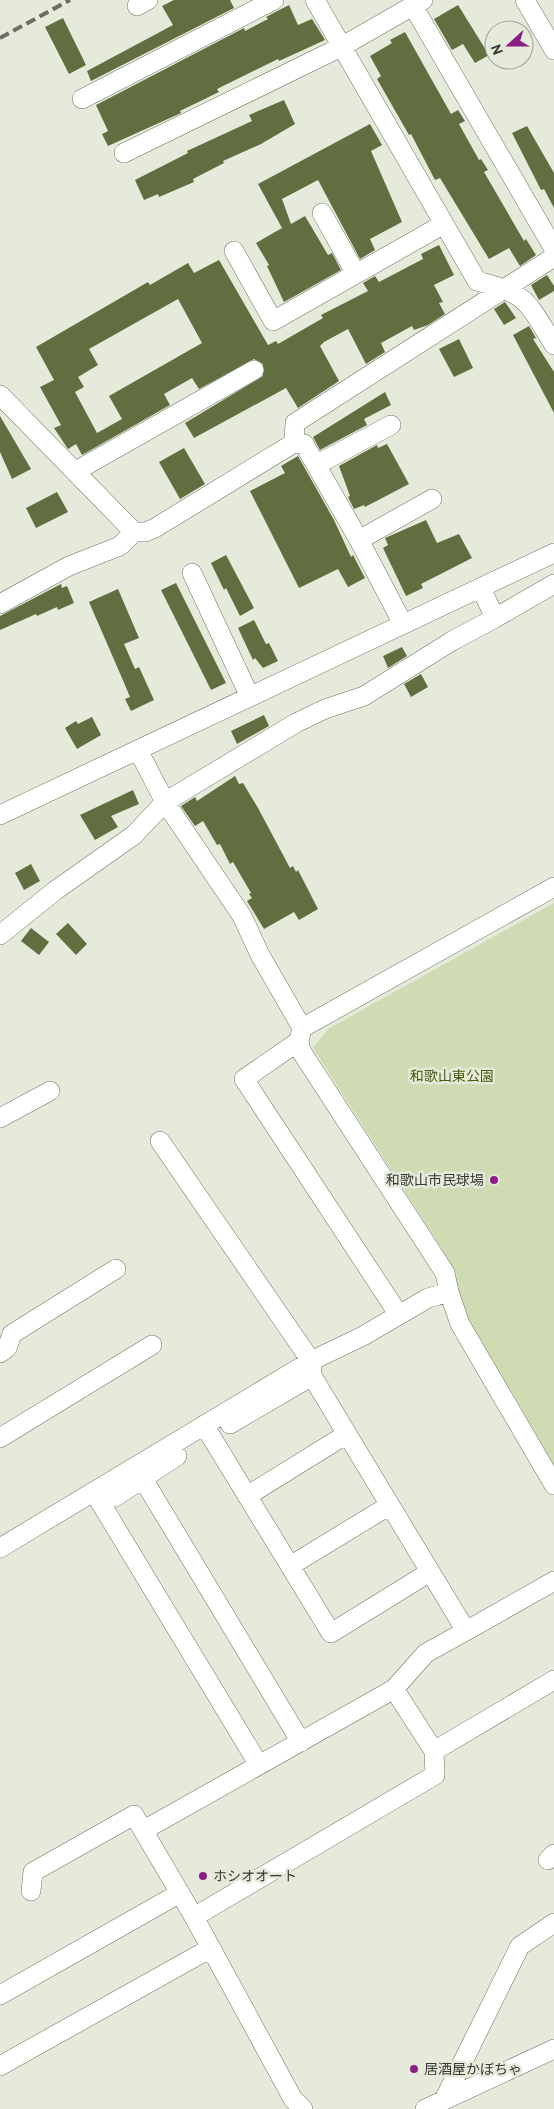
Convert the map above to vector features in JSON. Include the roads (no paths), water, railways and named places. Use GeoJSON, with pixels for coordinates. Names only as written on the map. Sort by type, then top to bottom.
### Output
{"type":"FeatureCollection","features":[{"type":"Feature","properties":{"kind":"street"},"geometry":{"type":"LineString","coordinates":[[82,99],[274,0]]}},
{"type":"Feature","properties":{"kind":"street"},"geometry":{"type":"LineString","coordinates":[[315,0],[340,47],[477,281],[506,288],[526,300],[554,345]]}},
{"type":"Feature","properties":{"kind":"street"},"geometry":{"type":"LineString","coordinates":[[525,0],[554,50]]}},
{"type":"Feature","properties":{"kind":"street"},"geometry":{"type":"LineString","coordinates":[[124,153],[340,47],[418,3],[554,249]]}},
{"type":"Feature","properties":{"kind":"street"},"geometry":{"type":"LineString","coordinates":[[322,213],[356,274]]}},
{"type":"Feature","properties":{"kind":"street"},"geometry":{"type":"LineString","coordinates":[[234,251],[273,321],[444,224]]}},
{"type":"Feature","properties":{"kind":"street"},"geometry":{"type":"LineString","coordinates":[[294,443],[295,423],[554,258]]}},
{"type":"Feature","properties":{"kind":"street"},"geometry":{"type":"LineString","coordinates":[[76,471],[254,370]]}},
{"type":"Feature","properties":{"kind":"street"},"geometry":{"type":"LineString","coordinates":[[0,395],[134,532]]}},
{"type":"Feature","properties":{"kind":"street"},"geometry":{"type":"LineString","coordinates":[[316,465],[391,424]]}},
{"type":"Feature","properties":{"kind":"street"},"geometry":{"type":"LineString","coordinates":[[0,604],[68,566],[120,546],[134,532],[145,532],[155,528],[294,443],[304,444],[359,540],[403,624]]}},
{"type":"Feature","properties":{"kind":"street"},"geometry":{"type":"LineString","coordinates":[[359,540],[432,499]]}},
{"type":"Feature","properties":{"kind":"street"},"geometry":{"type":"LineString","coordinates":[[0,815],[554,553]]}},
{"type":"Feature","properties":{"kind":"street"},"geometry":{"type":"LineString","coordinates":[[192,573],[250,697]]}},
{"type":"Feature","properties":{"kind":"street"},"geometry":{"type":"LineString","coordinates":[[0,935],[56,890],[134,835],[165,802],[296,723],[364,696],[452,641],[554,584]]}},
{"type":"Feature","properties":{"kind":"street"},"geometry":{"type":"LineString","coordinates":[[480,588],[495,618]]}},
{"type":"Feature","properties":{"kind":"street"},"geometry":{"type":"LineString","coordinates":[[138,750],[165,802],[242,916],[300,1034],[301,1051],[445,1272],[449,1292],[460,1324],[554,1485]]}},
{"type":"Feature","properties":{"kind":"street"},"geometry":{"type":"LineString","coordinates":[[399,1315],[244,1079],[300,1034],[554,887]]}},
{"type":"Feature","properties":{"kind":"street"},"geometry":{"type":"LineString","coordinates":[[0,1118],[50,1091]]}},
{"type":"Feature","properties":{"kind":"street"},"geometry":{"type":"LineString","coordinates":[[160,1141],[312,1368],[347,1434],[466,1631]]}},
{"type":"Feature","properties":{"kind":"street"},"geometry":{"type":"LineString","coordinates":[[0,1353],[7,1348],[12,1334],[116,1268]]}},
{"type":"Feature","properties":{"kind":"street"},"geometry":{"type":"LineString","coordinates":[[230,1424],[363,1336],[428,1298],[449,1292]]}},
{"type":"Feature","properties":{"kind":"street"},"geometry":{"type":"LineString","coordinates":[[0,1438],[152,1344]]}},
{"type":"Feature","properties":{"kind":"street"},"geometry":{"type":"LineString","coordinates":[[0,1548],[204,1425],[312,1368]]}},
{"type":"Feature","properties":{"kind":"street"},"geometry":{"type":"LineString","coordinates":[[204,1425],[331,1632],[430,1572]]}},
{"type":"Feature","properties":{"kind":"street"},"geometry":{"type":"LineString","coordinates":[[247,1496],[347,1434]]}},
{"type":"Feature","properties":{"kind":"street"},"geometry":{"type":"LineString","coordinates":[[115,1497],[177,1456]]}},
{"type":"Feature","properties":{"kind":"street"},"geometry":{"type":"LineString","coordinates":[[143,1479],[301,1742]]}},
{"type":"Feature","properties":{"kind":"street"},"geometry":{"type":"LineString","coordinates":[[94,1492],[260,1765]]}},
{"type":"Feature","properties":{"kind":"street"},"geometry":{"type":"LineString","coordinates":[[290,1566],[390,1505]]}},
{"type":"Feature","properties":{"kind":"street"},"geometry":{"type":"LineString","coordinates":[[144,1830],[394,1689],[426,1653],[554,1581]]}},
{"type":"Feature","properties":{"kind":"street"},"geometry":{"type":"LineString","coordinates":[[434,1751],[554,1680]]}},
{"type":"Feature","properties":{"kind":"street"},"geometry":{"type":"LineString","coordinates":[[194,1917],[435,1775],[434,1751],[394,1689]]}},
{"type":"Feature","properties":{"kind":"street"},"geometry":{"type":"LineString","coordinates":[[31,1891],[34,1872],[134,1816],[194,1917],[293,2099],[303,2109]]}},
{"type":"Feature","properties":{"kind":"street"},"geometry":{"type":"LineString","coordinates":[[0,1995],[180,1893]]}},
{"type":"Feature","properties":{"kind":"street"},"geometry":{"type":"LineString","coordinates":[[444,2100],[520,1946],[554,1923]]}},
{"type":"Feature","properties":{"kind":"street"},"geometry":{"type":"LineString","coordinates":[[0,2066],[211,1948]]}},
{"type":"Feature","properties":{"kind":"street"},"geometry":{"type":"LineString","coordinates":[[426,2109],[554,2049]]}},
{"type":"Feature","properties":{"kind":"railway"},"geometry":{"type":"LineString","coordinates":[[0,38],[70,0]]}},
{"type":"Feature","properties":{"kind":"place","name":"和歌山市民球場"},"geometry":{"type":"Point","coordinates":[494,1180]}},
{"type":"Feature","properties":{"kind":"place","name":"ホシオオート"},"geometry":{"type":"Point","coordinates":[203,1876]}},
{"type":"Feature","properties":{"kind":"place","name":"居酒屋かぼちゃ"},"geometry":{"type":"Point","coordinates":[414,2069]}},
{"type":"Feature","properties":{"kind":"park label","name":"和歌山東公園"},"geometry":{"type":"Point","coordinates":[452,1076]}}]}
